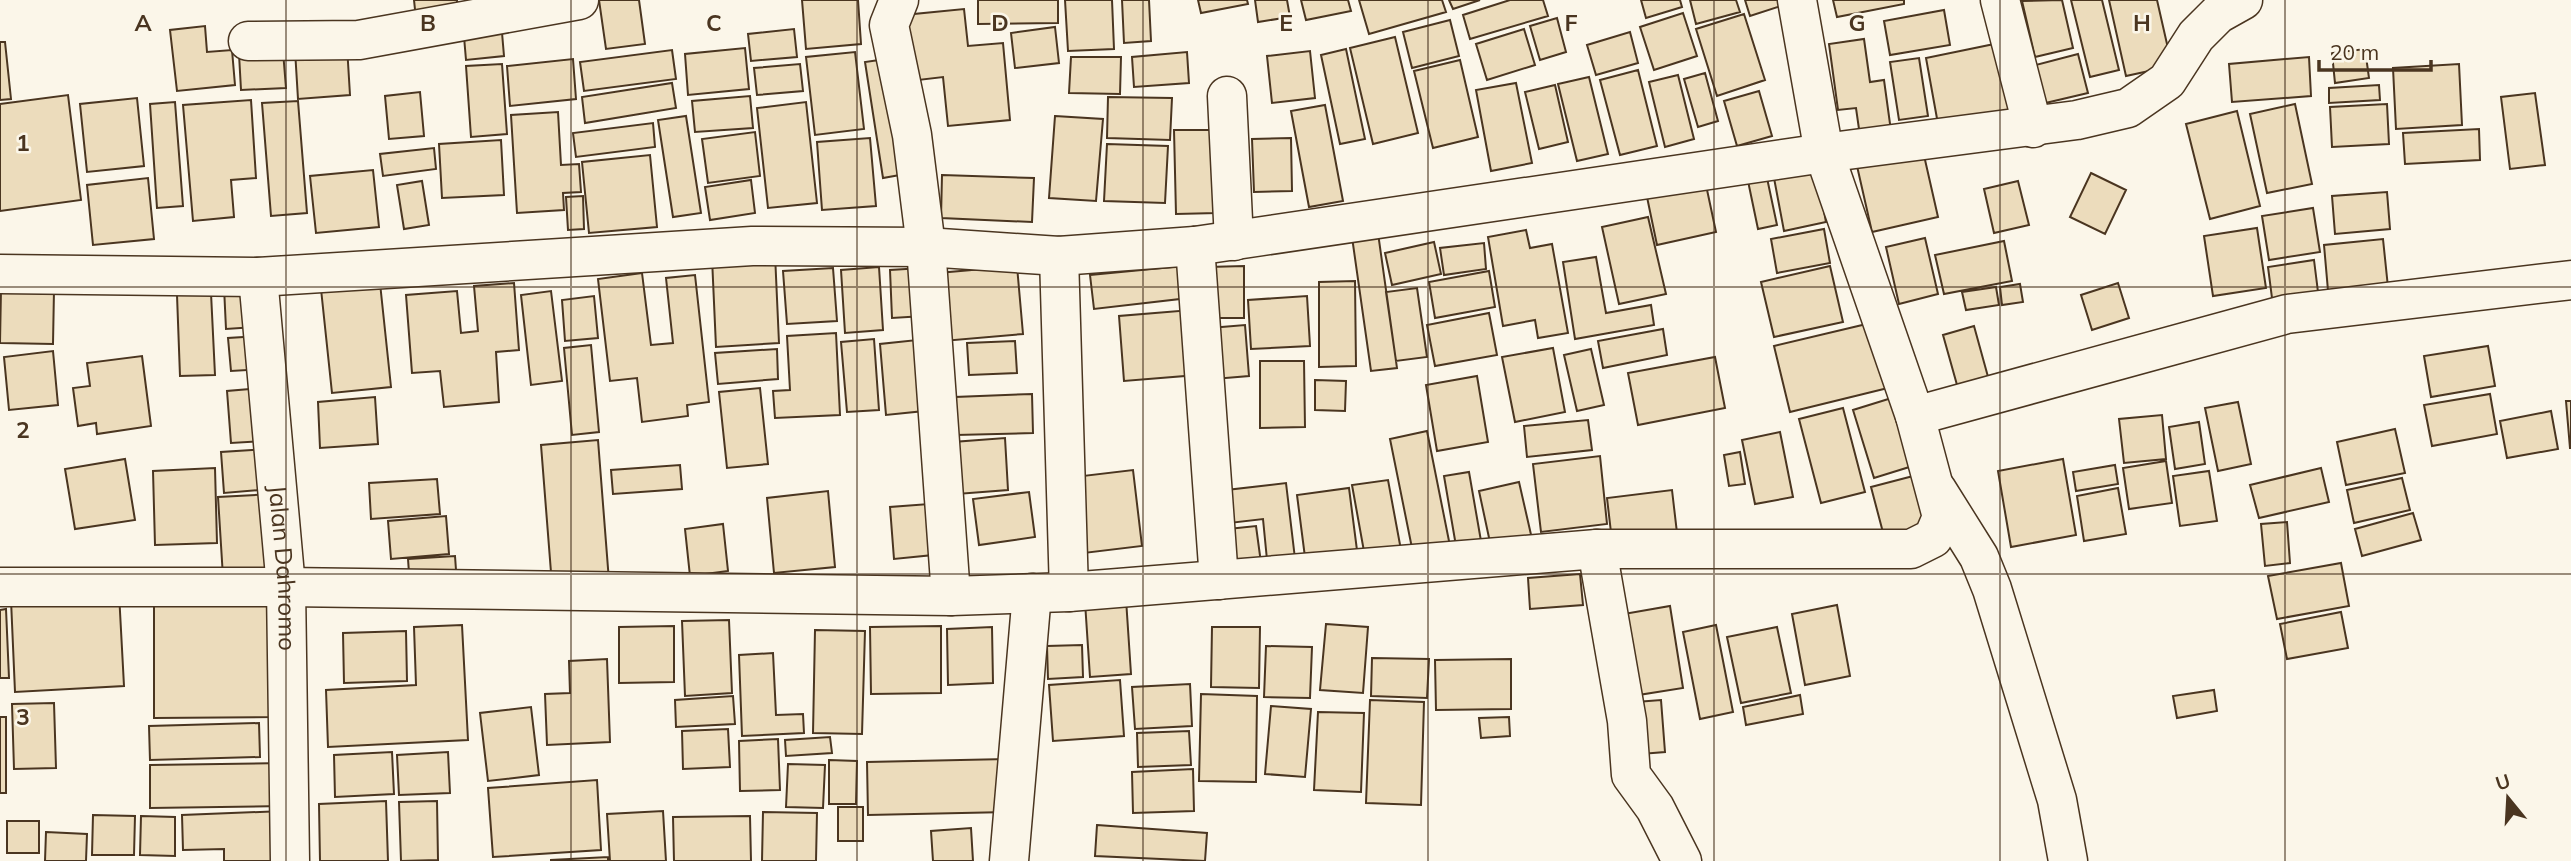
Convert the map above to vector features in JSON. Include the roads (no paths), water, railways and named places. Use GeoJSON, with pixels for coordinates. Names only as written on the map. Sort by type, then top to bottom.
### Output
{"type":"FeatureCollection","features":[{"type":"Feature","properties":{"kind":"street"},"geometry":{"type":"LineString","coordinates":[[248,41],[359,40],[579,0]]}},
{"type":"Feature","properties":{"kind":"street"},"geometry":{"type":"LineString","coordinates":[[899,0],[889,25],[912,135],[926,247],[951,596]]}},
{"type":"Feature","properties":{"kind":"street"},"geometry":{"type":"LineString","coordinates":[[0,587],[286,587],[951,596],[1069,592],[1597,550],[1911,549],[1933,538],[1942,517],[1915,416],[1824,153],[1797,0]]}},
{"type":"Feature","properties":{"kind":"street"},"geometry":{"type":"LineString","coordinates":[[2000,0],[2033,128]]}},
{"type":"Feature","properties":{"kind":"street"},"geometry":{"type":"LineString","coordinates":[[0,274],[258,277],[752,246],[926,247],[1059,256],[1195,247],[1824,153],[2033,128],[2128,108],[2167,81],[2195,18],[2218,14],[2243,0]]}},
{"type":"Feature","properties":{"kind":"street"},"geometry":{"type":"LineString","coordinates":[[1227,96],[1234,241]]}},
{"type":"Feature","properties":{"kind":"street"},"geometry":{"type":"LineString","coordinates":[[1195,247],[1219,580]]}},
{"type":"Feature","properties":{"kind":"street"},"geometry":{"type":"LineString","coordinates":[[1059,256],[1069,592]]}},
{"type":"Feature","properties":{"kind":"street","name":"Jalan Dahromo"},"geometry":{"type":"LineString","coordinates":[[258,277],[286,587],[290,861]]}},
{"type":"Feature","properties":{"kind":"street"},"geometry":{"type":"LineString","coordinates":[[1915,416],[2287,314],[2571,280]]}},
{"type":"Feature","properties":{"kind":"street"},"geometry":{"type":"LineString","coordinates":[[1933,484],[1967,535],[1992,589],[2057,800],[2068,861]]}},
{"type":"Feature","properties":{"kind":"street"},"geometry":{"type":"LineString","coordinates":[[1597,550],[1627,721],[1631,775],[1655,808],[1682,861]]}},
{"type":"Feature","properties":{"kind":"street"},"geometry":{"type":"LineString","coordinates":[[1009,861],[1032,593]]}}]}
